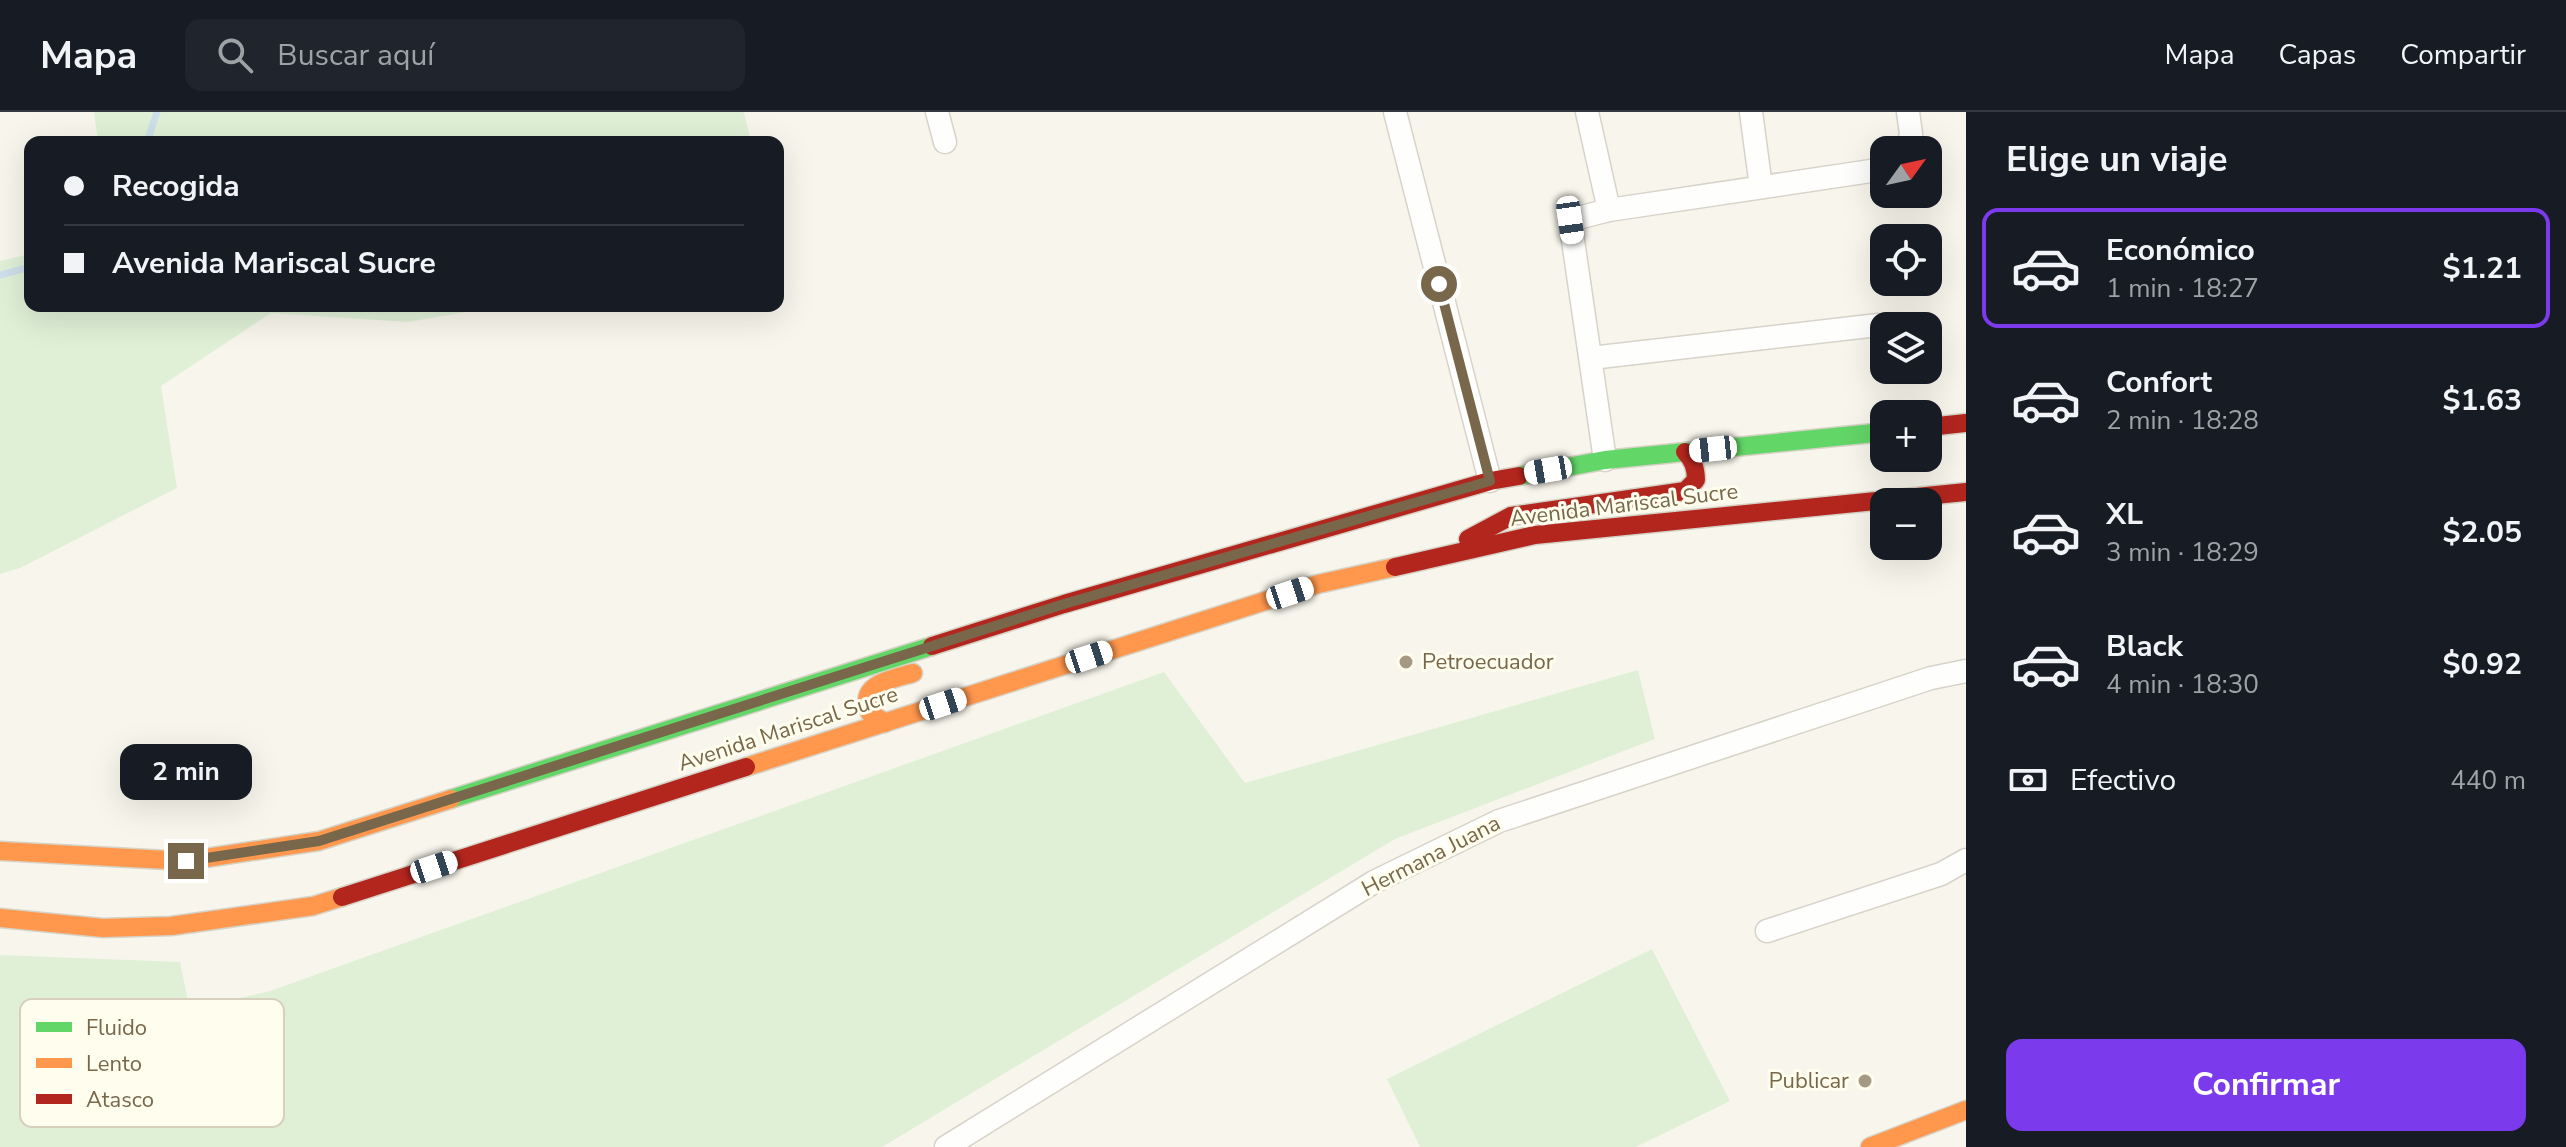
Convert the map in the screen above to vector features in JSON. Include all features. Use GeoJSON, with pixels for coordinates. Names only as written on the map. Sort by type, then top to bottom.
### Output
{"type":"FeatureCollection","features":[{"type":"Feature","properties":{"kind":"main road"},"geometry":{"type":"LineString","coordinates":[[1942,426],[1966,423]]}},
{"type":"Feature","properties":{"kind":"main road","name":"Avenida Mariscal Sucre"},"geometry":{"type":"LineString","coordinates":[[0,851],[186,861],[319,841],[1064,604],[1490,481],[1605,460],[1870,433]]}},
{"type":"Feature","properties":{"kind":"main road"},"geometry":{"type":"LineString","coordinates":[[1432,558],[1511,516],[1685,491],[1696,480],[1691,457],[1685,452]]}},
{"type":"Feature","properties":{"kind":"main road","name":"Avenida Mariscal Sucre"},"geometry":{"type":"LineString","coordinates":[[0,918],[103,928],[171,926],[313,906],[1318,584],[1535,535],[1966,492]]}},
{"type":"Feature","properties":{"kind":"main road"},"geometry":{"type":"LineString","coordinates":[[1012,640],[1064,604]]}},
{"type":"Feature","properties":{"kind":"main road"},"geometry":{"type":"LineString","coordinates":[[885,723],[875,719],[868,711],[865,700],[868,692],[876,685],[936,665]]}},
{"type":"Feature","properties":{"kind":"main road"},"geometry":{"type":"LineString","coordinates":[[1870,1147],[1966,1110]]}},
{"type":"Feature","properties":{"kind":"street"},"geometry":{"type":"LineString","coordinates":[[937,112],[945,142]]}},
{"type":"Feature","properties":{"kind":"street"},"geometry":{"type":"LineString","coordinates":[[1395,112],[1490,481]]}},
{"type":"Feature","properties":{"kind":"street"},"geometry":{"type":"LineString","coordinates":[[1587,112],[1609,210]]}},
{"type":"Feature","properties":{"kind":"street"},"geometry":{"type":"LineString","coordinates":[[1751,112],[1761,187]]}},
{"type":"Feature","properties":{"kind":"street"},"geometry":{"type":"LineString","coordinates":[[1908,112],[1910,136]]}},
{"type":"Feature","properties":{"kind":"street"},"geometry":{"type":"LineString","coordinates":[[1605,460],[1570,220],[1609,210],[1870,171]]}},
{"type":"Feature","properties":{"kind":"street"},"geometry":{"type":"LineString","coordinates":[[1591,358],[1870,326]]}},
{"type":"Feature","properties":{"kind":"street","name":"Hermana Juana"},"geometry":{"type":"LineString","coordinates":[[946,1147],[1374,882],[1499,821],[1931,678],[1966,671]]}},
{"type":"Feature","properties":{"kind":"street"},"geometry":{"type":"LineString","coordinates":[[1767,931],[1941,874],[1966,860]]}},
{"type":"Feature","properties":{"kind":"green space"},"geometry":{"type":"Polygon","coordinates":[[[94,112],[744,112],[750,136],[97,136],[94,112]]]}},
{"type":"Feature","properties":{"kind":"green space"},"geometry":{"type":"Polygon","coordinates":[[[24,255],[24,312],[466,312],[408,322],[271,313],[161,386],[177,488],[20,568],[0,574],[0,261],[24,255]]]}},
{"type":"Feature","properties":{"kind":"green space"},"geometry":{"type":"Polygon","coordinates":[[[1638,670],[1655,739],[1395,839],[882,1147],[0,1147],[0,955],[180,962],[188,999],[20,999],[20,1127],[284,1127],[284,999],[236,999],[270,991],[1164,672],[1245,783],[1638,670]]]}},
{"type":"Feature","properties":{"kind":"green space"},"geometry":{"type":"Polygon","coordinates":[[[1652,949],[1730,1101],[1636,1147],[1420,1147],[1387,1079],[1652,949]]]}},
{"type":"Feature","properties":{"kind":"waterway"},"geometry":{"type":"LineString","coordinates":[[149,136],[157,112]]}},
{"type":"Feature","properties":{"kind":"waterway"},"geometry":{"type":"LineString","coordinates":[[0,275],[24,269]]}},
{"type":"Feature","properties":{"kind":"traffic: fast"},"geometry":{"type":"LineString","coordinates":[[1519,476],[1605,460],[1870,433]]}},
{"type":"Feature","properties":{"kind":"traffic: fast"},"geometry":{"type":"LineString","coordinates":[[451,799],[932,646]]}},
{"type":"Feature","properties":{"kind":"traffic: slow"},"geometry":{"type":"LineString","coordinates":[[746,767],[1318,584],[1395,567]]}},
{"type":"Feature","properties":{"kind":"traffic: slow"},"geometry":{"type":"LineString","coordinates":[[885,723],[870,713],[868,695],[879,684],[913,673]]}},
{"type":"Feature","properties":{"kind":"traffic: slow"},"geometry":{"type":"LineString","coordinates":[[0,851],[186,861],[319,841],[451,799]]}},
{"type":"Feature","properties":{"kind":"traffic: slow"},"geometry":{"type":"LineString","coordinates":[[0,918],[103,928],[171,926],[313,906],[342,897]]}},
{"type":"Feature","properties":{"kind":"traffic: slow"},"geometry":{"type":"LineString","coordinates":[[1870,1147],[1966,1110]]}},
{"type":"Feature","properties":{"kind":"traffic: jam"},"geometry":{"type":"LineString","coordinates":[[1942,426],[1966,423]]}},
{"type":"Feature","properties":{"kind":"traffic: jam"},"geometry":{"type":"LineString","coordinates":[[1468,539],[1511,516],[1685,491],[1696,480],[1694,464],[1685,452]]}},
{"type":"Feature","properties":{"kind":"traffic: jam"},"geometry":{"type":"LineString","coordinates":[[932,646],[1064,604],[1490,481],[1519,476]]}},
{"type":"Feature","properties":{"kind":"traffic: jam"},"geometry":{"type":"LineString","coordinates":[[1395,567],[1535,535],[1966,492]]}},
{"type":"Feature","properties":{"kind":"traffic: jam"},"geometry":{"type":"LineString","coordinates":[[342,897],[746,767]]}},
{"type":"Feature","properties":{"kind":"place","name":"Petroecuador"},"geometry":{"type":"Point","coordinates":[1406,662]}},
{"type":"Feature","properties":{"kind":"place","name":"Publicar"},"geometry":{"type":"Point","coordinates":[1865,1081]}},
{"type":"Feature","properties":{"kind":"route"},"geometry":{"type":"LineString","coordinates":[[186,861],[319,841],[1064,604],[1490,481],[1439,284]]}}]}
